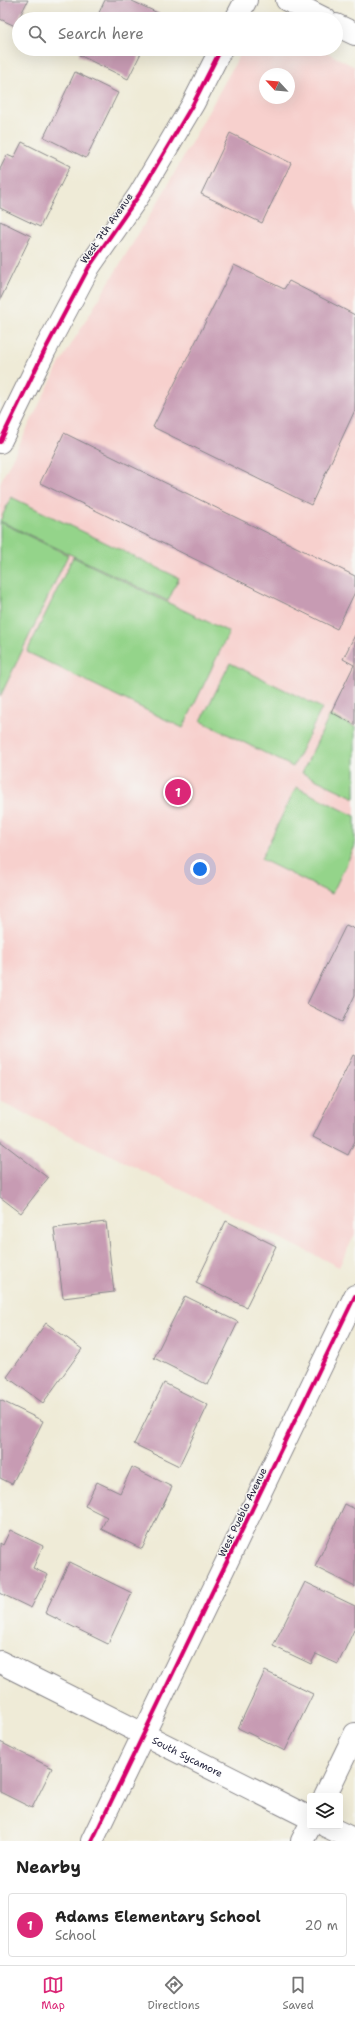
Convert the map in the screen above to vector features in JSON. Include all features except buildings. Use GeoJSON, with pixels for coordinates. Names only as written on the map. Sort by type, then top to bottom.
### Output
{"type":"FeatureCollection","features":[{"type":"Feature","properties":{"kind":"street"},"geometry":{"type":"LineString","coordinates":[[240,12],[246,0]]}},
{"type":"Feature","properties":{"kind":"street"},"geometry":{"type":"LineString","coordinates":[[287,0],[311,12]]}},
{"type":"Feature","properties":{"kind":"street"},"geometry":{"type":"LineString","coordinates":[[343,28],[355,34]]}},
{"type":"Feature","properties":{"kind":"street","name":"West 7th Avenue"},"geometry":{"type":"LineString","coordinates":[[0,442],[44,350],[89,267],[139,195],[193,104],[217,56]]}},
{"type":"Feature","properties":{"kind":"street","name":"West Pueblo Avenue"},"geometry":{"type":"LineString","coordinates":[[92,1841],[145,1735],[155,1709],[355,1296]]}},
{"type":"Feature","properties":{"kind":"street","name":"South Sycamore"},"geometry":{"type":"LineString","coordinates":[[0,1662],[307,1816]]}},
{"type":"Feature","properties":{"kind":"street"},"geometry":{"type":"LineString","coordinates":[[326,1793],[355,1734]]}},
{"type":"Feature","properties":{"kind":"street"},"geometry":{"type":"LineString","coordinates":[[302,1841],[308,1829]]}},
{"type":"Feature","properties":{"kind":"street"},"geometry":{"type":"LineString","coordinates":[[332,1829],[355,1840]]}},
{"type":"Feature","properties":{"kind":"shaded area"},"geometry":{"type":"Polygon","coordinates":[[[239,56],[334,56],[355,67],[355,1234],[339,1267],[0,1101],[0,483],[60,363],[165,190],[239,56]]]}},
{"type":"Feature","properties":{"kind":"green space"},"geometry":{"type":"Polygon","coordinates":[[[11,497],[179,578],[168,601],[0,521],[11,497]]]}},
{"type":"Feature","properties":{"kind":"green space"},"geometry":{"type":"Polygon","coordinates":[[[0,522],[68,555],[0,697],[0,522]]]}},
{"type":"Feature","properties":{"kind":"green space"},"geometry":{"type":"Polygon","coordinates":[[[73,557],[229,632],[183,728],[27,652],[73,557]]]}},
{"type":"Feature","properties":{"kind":"green space"},"geometry":{"type":"Polygon","coordinates":[[[230,663],[322,708],[293,767],[201,721],[230,663]]]}},
{"type":"Feature","properties":{"kind":"green space"},"geometry":{"type":"Polygon","coordinates":[[[330,715],[355,727],[355,798],[302,773],[330,715]]]}},
{"type":"Feature","properties":{"kind":"green space"},"geometry":{"type":"Polygon","coordinates":[[[296,787],[355,816],[355,846],[332,894],[261,859],[296,787]]]}},
{"type":"Feature","properties":{"kind":"cycle path"},"geometry":{"type":"LineString","coordinates":[[0,442],[45,350],[89,267],[139,195],[193,104],[217,56]]}},
{"type":"Feature","properties":{"kind":"cycle path"},"geometry":{"type":"LineString","coordinates":[[92,1841],[355,1296]]}},
{"type":"Feature","properties":{"kind":"place","name":"Adams Elementary School"},"geometry":{"type":"Point","coordinates":[178,792]}}]}
